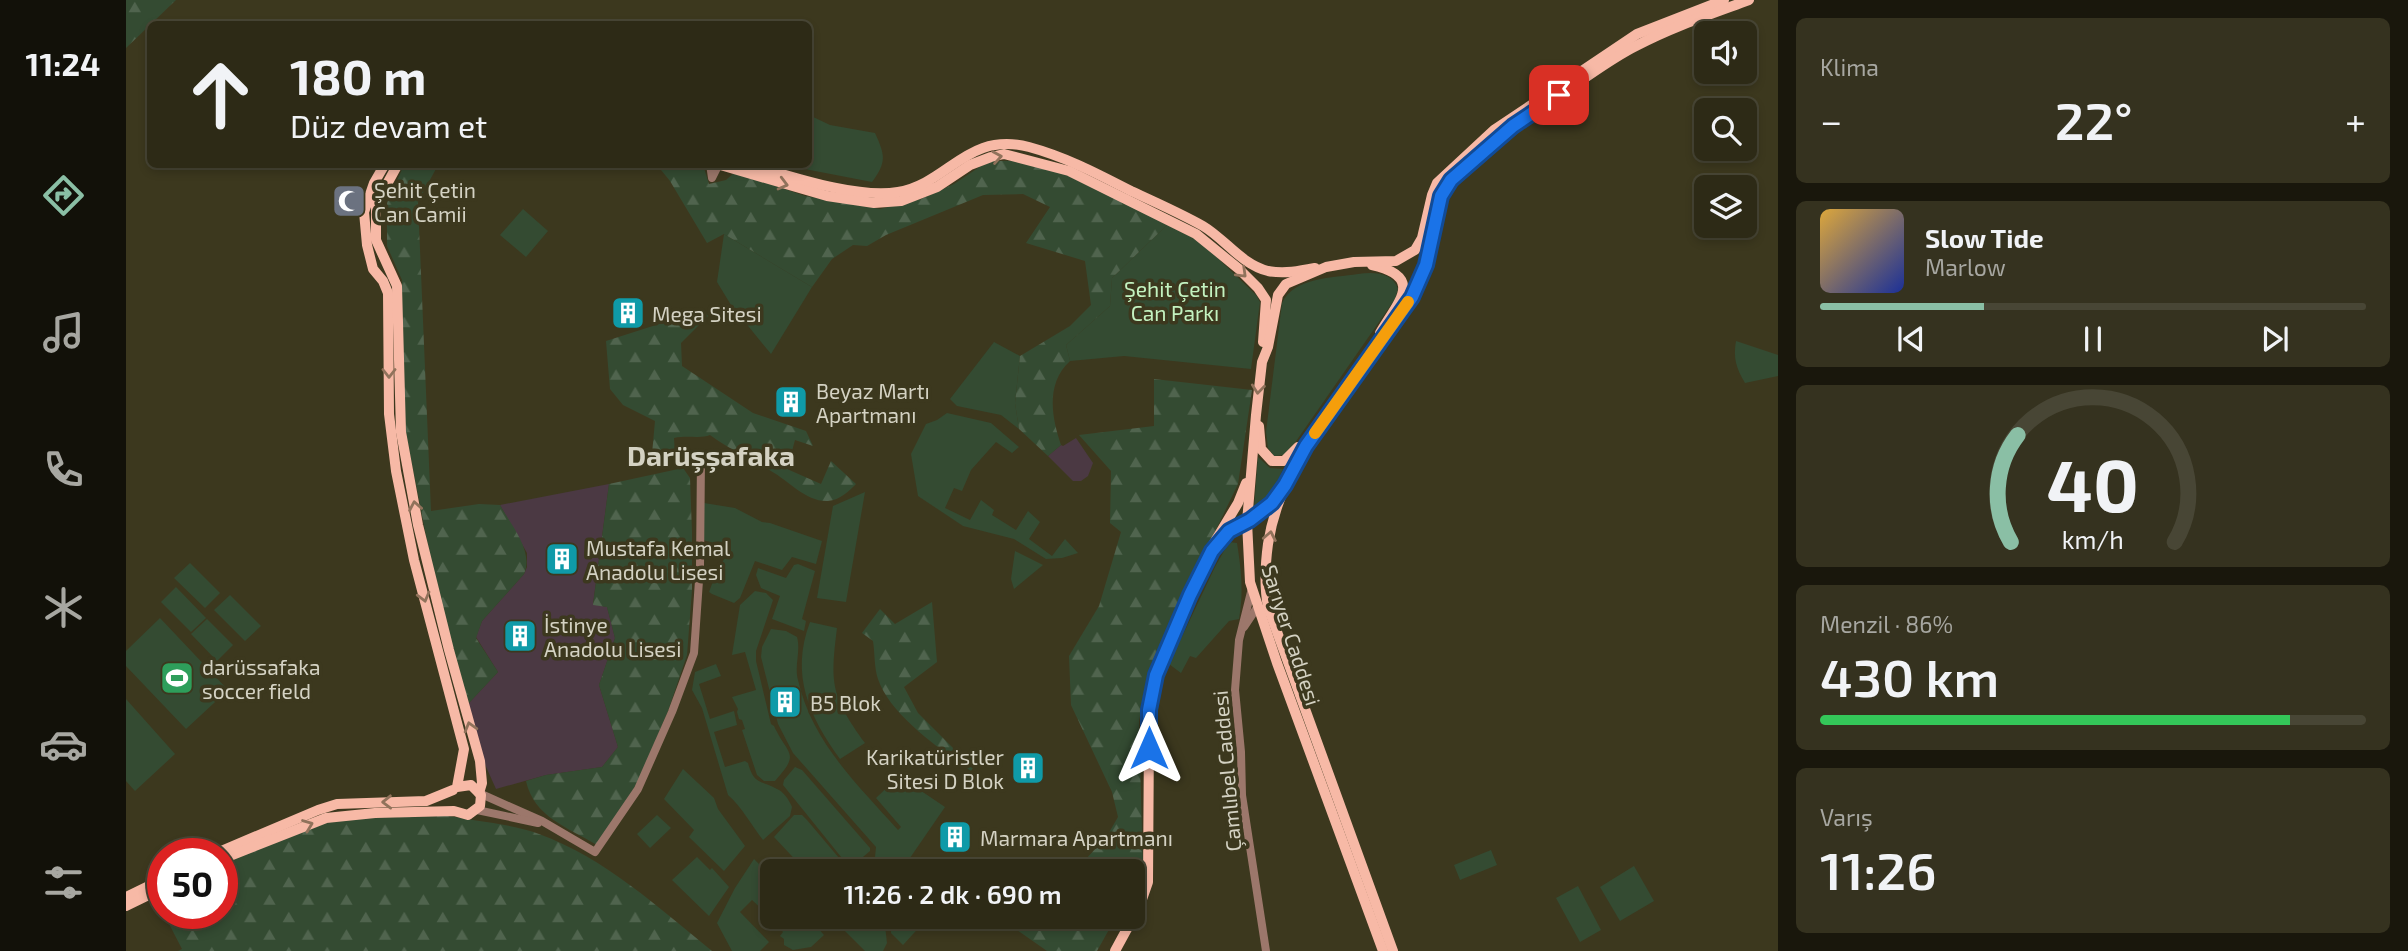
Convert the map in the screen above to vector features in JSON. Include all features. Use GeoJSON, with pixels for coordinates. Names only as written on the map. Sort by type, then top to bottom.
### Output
{"type":"FeatureCollection","features":[{"type":"Feature","properties":{"kind":"main road","name":"Sarıyer Caddesi"},"geometry":{"type":"LineString","coordinates":[[1382,951],[1252,589],[1247,543],[1250,473],[1262,362],[1268,347],[1275,305],[1281,291],[1293,281],[1326,267],[1354,262],[1396,261],[1415,250],[1422,237],[1437,183],[1511,117],[1637,34],[1724,0]]}},
{"type":"Feature","properties":{"kind":"main road","name":"Sarıyer Caddesi"},"geometry":{"type":"LineString","coordinates":[[1393,951],[1272,620],[1265,589],[1270,533],[1285,485],[1300,455],[1420,282],[1441,196],[1451,180],[1513,126],[1620,55],[1664,32],[1749,0]]}},
{"type":"Feature","properties":{"kind":"main road"},"geometry":{"type":"LineString","coordinates":[[764,168],[845,189],[874,193],[898,192],[919,186],[979,149],[1006,144],[1026,147],[1059,156],[1205,227],[1258,267],[1287,272],[1326,267]]}},
{"type":"Feature","properties":{"kind":"main road"},"geometry":{"type":"LineString","coordinates":[[728,168],[827,196],[874,204],[901,201],[937,187],[970,165],[1004,154],[1075,173],[1196,234],[1258,288],[1266,300],[1262,362]]}},
{"type":"Feature","properties":{"kind":"main road"},"geometry":{"type":"LineString","coordinates":[[383,168],[374,183],[365,212],[367,245],[373,269],[383,281],[388,293],[389,414],[396,471],[414,560],[464,749],[450,803],[454,811]]}},
{"type":"Feature","properties":{"kind":"main road"},"geometry":{"type":"LineString","coordinates":[[238,853],[326,818],[375,813],[454,811],[468,815],[480,806],[480,761],[421,537],[401,432],[397,286],[376,240],[376,204],[396,168]]}},
{"type":"Feature","properties":{"kind":"main road"},"geometry":{"type":"LineString","coordinates":[[1354,262],[1390,271],[1398,276],[1403,287],[1402,298],[1375,341],[1368,359]]}},
{"type":"Feature","properties":{"kind":"main road"},"geometry":{"type":"LineString","coordinates":[[1256,415],[1261,449],[1267,458],[1278,462],[1290,457],[1319,427]]}},
{"type":"Feature","properties":{"kind":"main road"},"geometry":{"type":"LineString","coordinates":[[1115,951],[1140,905],[1148,882],[1149,731],[1152,691],[1175,630],[1220,532],[1238,503],[1250,473]]}},
{"type":"Feature","properties":{"kind":"main road"},"geometry":{"type":"LineString","coordinates":[[1212,551],[1224,534],[1266,509],[1285,485]]}},
{"type":"Feature","properties":{"kind":"main road"},"geometry":{"type":"LineString","coordinates":[[1224,534],[1235,536],[1247,543]]}},
{"type":"Feature","properties":{"kind":"main road"},"geometry":{"type":"LineString","coordinates":[[1258,606],[1265,589]]}},
{"type":"Feature","properties":{"kind":"main road"},"geometry":{"type":"LineString","coordinates":[[238,844],[337,804],[426,801],[455,788],[471,785],[480,794]]}},
{"type":"Feature","properties":{"kind":"main road"},"geometry":{"type":"LineString","coordinates":[[126,897],[147,887]]}},
{"type":"Feature","properties":{"kind":"main road"},"geometry":{"type":"LineString","coordinates":[[126,906],[147,896]]}},
{"type":"Feature","properties":{"kind":"street"},"geometry":{"type":"LineString","coordinates":[[711,168],[712,178]]}},
{"type":"Feature","properties":{"kind":"street"},"geometry":{"type":"LineString","coordinates":[[712,178],[717,168]]}},
{"type":"Feature","properties":{"kind":"street"},"geometry":{"type":"LineString","coordinates":[[712,178],[734,170]]}},
{"type":"Feature","properties":{"kind":"street"},"geometry":{"type":"LineString","coordinates":[[480,794],[548,825],[595,852],[638,789],[672,712],[694,653],[700,566],[701,458]]}},
{"type":"Feature","properties":{"kind":"street","name":"Çamlıbel Caddesi"},"geometry":{"type":"LineString","coordinates":[[1252,589],[1235,665],[1235,691],[1242,795],[1266,951]]}},
{"type":"Feature","properties":{"kind":"street"},"geometry":{"type":"LineString","coordinates":[[1242,629],[1258,606]]}},
{"type":"Feature","properties":{"kind":"street"},"geometry":{"type":"LineString","coordinates":[[477,810],[548,825]]}},
{"type":"Feature","properties":{"kind":"shaded area"},"geometry":{"type":"Polygon","coordinates":[[[1076,438],[1093,463],[1088,476],[1081,481],[1073,481],[1048,456],[1061,445],[1076,438]]]}},
{"type":"Feature","properties":{"kind":"shaded area"},"geometry":{"type":"Polygon","coordinates":[[[609,484],[593,604],[607,607],[615,638],[599,685],[618,747],[602,767],[546,775],[496,789],[483,760],[468,704],[498,672],[476,637],[482,621],[524,574],[527,567],[527,553],[500,505],[609,484]]]}},
{"type":"Feature","properties":{"kind":"green space"},"geometry":{"type":"Polygon","coordinates":[[[126,0],[176,0],[154,21],[147,21],[147,28],[126,48],[126,0]]]}},
{"type":"Feature","properties":{"kind":"green space"},"geometry":{"type":"Polygon","coordinates":[[[812,116],[830,125],[875,133],[883,158],[872,182],[800,168],[812,168],[812,116]]]}},
{"type":"Feature","properties":{"kind":"green space"},"geometry":{"type":"Polygon","coordinates":[[[993,161],[1023,161],[1072,175],[1167,225],[1112,278],[1110,306],[1066,345],[1070,361],[1057,379],[1053,400],[1061,445],[1048,456],[1019,429],[1015,403],[1020,356],[1070,326],[1091,305],[1085,261],[1026,243],[1050,207],[1023,194],[983,195],[886,235],[867,246],[853,245],[832,259],[812,287],[724,234],[707,243],[659,168],[704,168],[709,184],[726,180],[735,172],[805,196],[880,209],[921,199],[954,184],[993,161]]]}},
{"type":"Feature","properties":{"kind":"green space"},"geometry":{"type":"Polygon","coordinates":[[[403,168],[436,168],[418,202],[431,511],[479,504],[500,505],[520,538],[526,556],[524,574],[482,621],[476,638],[498,672],[468,704],[444,627],[406,434],[401,363],[402,280],[387,246],[387,203],[403,168]]]}},
{"type":"Feature","properties":{"kind":"green space"},"geometry":{"type":"Polygon","coordinates":[[[523,209],[548,231],[526,257],[500,235],[523,209]]]}},
{"type":"Feature","properties":{"kind":"green space","name":"Şehit Çetin Can Parkı"},"geometry":{"type":"Polygon","coordinates":[[[1167,225],[1201,242],[1256,295],[1260,302],[1251,369],[1124,356],[1070,361],[1066,345],[1110,306],[1112,278],[1167,225]]]}},
{"type":"Feature","properties":{"kind":"green space"},"geometry":{"type":"Polygon","coordinates":[[[724,234],[812,287],[771,354],[731,305],[717,282],[724,234]]]}},
{"type":"Feature","properties":{"kind":"green space"},"geometry":{"type":"Polygon","coordinates":[[[1376,273],[1387,276],[1398,289],[1395,299],[1292,447],[1284,455],[1274,456],[1268,448],[1266,432],[1282,303],[1288,294],[1305,283],[1376,273]]]}},
{"type":"Feature","properties":{"kind":"green space"},"geometry":{"type":"Polygon","coordinates":[[[703,310],[708,316],[681,343],[682,366],[753,413],[806,431],[813,446],[795,440],[787,469],[821,484],[831,461],[856,484],[847,492],[828,501],[812,498],[710,435],[674,438],[675,457],[651,465],[655,421],[623,405],[610,389],[606,341],[703,310]]]}},
{"type":"Feature","properties":{"kind":"green space"},"geometry":{"type":"Polygon","coordinates":[[[1736,341],[1778,355],[1778,376],[1745,383],[1736,363],[1736,341]]]}},
{"type":"Feature","properties":{"kind":"green space"},"geometry":{"type":"Polygon","coordinates":[[[994,342],[1020,356],[1015,403],[1019,429],[1001,415],[957,406],[950,399],[994,342]]]}},
{"type":"Feature","properties":{"kind":"green space"},"geometry":{"type":"Polygon","coordinates":[[[1154,379],[1252,390],[1238,484],[1151,664],[1139,721],[1143,859],[1086,859],[1107,836],[1118,817],[1112,792],[1071,705],[1069,656],[1099,606],[1121,532],[1110,523],[1111,471],[1079,435],[1154,426],[1154,379]]]}},
{"type":"Feature","properties":{"kind":"green space"},"geometry":{"type":"Polygon","coordinates":[[[947,413],[991,423],[1019,447],[1012,453],[996,442],[971,470],[962,491],[954,488],[945,508],[970,520],[981,500],[994,510],[992,515],[1016,530],[1028,511],[1040,522],[1029,539],[1052,556],[1065,539],[1078,553],[1046,559],[1014,539],[963,526],[918,496],[911,454],[926,424],[947,413]]]}},
{"type":"Feature","properties":{"kind":"green space"},"geometry":{"type":"Polygon","coordinates":[[[1258,457],[1270,468],[1283,469],[1272,491],[1254,509],[1258,457]]]}},
{"type":"Feature","properties":{"kind":"green space"},"geometry":{"type":"Polygon","coordinates":[[[683,468],[690,478],[692,532],[692,590],[687,655],[668,711],[638,782],[597,845],[544,812],[536,804],[526,781],[546,775],[602,767],[618,747],[599,685],[615,638],[607,607],[593,605],[609,484],[683,468]]]}},
{"type":"Feature","properties":{"kind":"green space"},"geometry":{"type":"Polygon","coordinates":[[[865,492],[846,602],[817,598],[833,506],[865,492]]]}},
{"type":"Feature","properties":{"kind":"green space"},"geometry":{"type":"Polygon","coordinates":[[[704,503],[735,508],[762,522],[822,541],[816,564],[792,557],[782,570],[755,561],[740,598],[734,603],[712,594],[709,592],[716,573],[730,549],[703,540],[704,503]]]}},
{"type":"Feature","properties":{"kind":"green space"},"geometry":{"type":"Polygon","coordinates":[[[1229,542],[1237,543],[1240,562],[1242,590],[1239,619],[1229,621],[1196,658],[1190,656],[1181,673],[1169,664],[1229,542]]]}},
{"type":"Feature","properties":{"kind":"green space"},"geometry":{"type":"Polygon","coordinates":[[[1015,551],[1043,565],[1014,589],[1011,579],[1015,551]]]}},
{"type":"Feature","properties":{"kind":"green space"},"geometry":{"type":"Polygon","coordinates":[[[190,563],[220,593],[205,608],[174,578],[190,563]]]}},
{"type":"Feature","properties":{"kind":"green space"},"geometry":{"type":"Polygon","coordinates":[[[794,565],[815,571],[802,619],[806,621],[804,631],[772,619],[780,596],[761,588],[756,575],[758,568],[786,578],[794,565]]]}},
{"type":"Feature","properties":{"kind":"green space"},"geometry":{"type":"Polygon","coordinates":[[[176,587],[206,618],[191,632],[161,602],[176,587]]]}},
{"type":"Feature","properties":{"kind":"green space"},"geometry":{"type":"Polygon","coordinates":[[[755,591],[766,593],[773,600],[756,651],[756,661],[771,724],[790,754],[788,764],[775,781],[764,781],[757,775],[742,730],[745,729],[732,697],[756,690],[745,652],[732,655],[740,605],[755,591]]]}},
{"type":"Feature","properties":{"kind":"green space"},"geometry":{"type":"Polygon","coordinates":[[[230,595],[261,626],[245,641],[214,610],[230,595]]]}},
{"type":"Feature","properties":{"kind":"green space"},"geometry":{"type":"Polygon","coordinates":[[[932,602],[937,662],[904,687],[918,713],[973,768],[971,771],[918,731],[893,706],[878,679],[873,641],[862,633],[880,609],[895,624],[932,602]]]}},
{"type":"Feature","properties":{"kind":"green space","name":"darüssafaka soccer field"},"geometry":{"type":"Polygon","coordinates":[[[160,618],[228,690],[186,729],[126,666],[126,651],[160,618]]]}},
{"type":"Feature","properties":{"kind":"green space"},"geometry":{"type":"Polygon","coordinates":[[[207,619],[233,645],[217,661],[191,634],[207,619]]]}},
{"type":"Feature","properties":{"kind":"green space"},"geometry":{"type":"Polygon","coordinates":[[[810,622],[837,628],[834,663],[836,689],[845,713],[865,743],[840,759],[819,727],[806,694],[802,660],[810,622]]]}},
{"type":"Feature","properties":{"kind":"green space"},"geometry":{"type":"Polygon","coordinates":[[[771,629],[786,631],[797,637],[798,680],[814,723],[825,743],[852,779],[898,830],[901,827],[876,798],[899,776],[945,807],[909,859],[872,859],[876,847],[793,753],[778,724],[761,657],[762,647],[771,629]]]}},
{"type":"Feature","properties":{"kind":"green space"},"geometry":{"type":"Polygon","coordinates":[[[716,664],[721,676],[699,684],[710,719],[734,711],[737,725],[714,732],[725,767],[745,761],[756,779],[782,792],[792,807],[790,816],[763,840],[728,795],[702,708],[692,690],[695,672],[716,664]]]}},
{"type":"Feature","properties":{"kind":"green space"},"geometry":{"type":"Polygon","coordinates":[[[126,699],[175,754],[135,791],[126,781],[126,699]]]}},
{"type":"Feature","properties":{"kind":"green space"},"geometry":{"type":"Polygon","coordinates":[[[795,767],[802,770],[870,851],[861,859],[843,859],[783,785],[795,767]]]}},
{"type":"Feature","properties":{"kind":"green space"},"geometry":{"type":"Polygon","coordinates":[[[683,769],[714,798],[718,809],[745,846],[724,871],[689,837],[694,830],[664,799],[683,769]]]}},
{"type":"Feature","properties":{"kind":"green space"},"geometry":{"type":"Polygon","coordinates":[[[444,815],[539,834],[609,870],[712,951],[178,951],[182,949],[172,929],[238,929],[238,853],[326,818],[444,815]]]}},
{"type":"Feature","properties":{"kind":"green space"},"geometry":{"type":"Polygon","coordinates":[[[657,815],[671,828],[650,848],[637,834],[657,815]]]}},
{"type":"Feature","properties":{"kind":"green space"},"geometry":{"type":"Polygon","coordinates":[[[794,815],[802,815],[840,859],[795,859],[774,837],[794,815]]]}},
{"type":"Feature","properties":{"kind":"green space"},"geometry":{"type":"Polygon","coordinates":[[[1491,850],[1497,865],[1460,880],[1454,865],[1491,850]]]}},
{"type":"Feature","properties":{"kind":"green space"},"geometry":{"type":"Polygon","coordinates":[[[697,857],[710,870],[712,868],[729,887],[709,916],[672,880],[697,857]]]}},
{"type":"Feature","properties":{"kind":"green space"},"geometry":{"type":"Polygon","coordinates":[[[754,859],[760,865],[760,907],[752,900],[740,912],[769,942],[760,951],[732,951],[717,923],[754,859]]]}},
{"type":"Feature","properties":{"kind":"green space"},"geometry":{"type":"Polygon","coordinates":[[[1634,866],[1654,901],[1620,921],[1600,887],[1634,866]]]}},
{"type":"Feature","properties":{"kind":"green space"},"geometry":{"type":"Polygon","coordinates":[[[1578,886],[1601,930],[1580,942],[1556,898],[1578,886]]]}},
{"type":"Feature","properties":{"kind":"green space"},"geometry":{"type":"Polygon","coordinates":[[[780,929],[819,929],[824,935],[811,947],[793,950],[784,945],[784,939],[780,936],[783,932],[780,929]]]}},
{"type":"Feature","properties":{"kind":"green space"},"geometry":{"type":"Polygon","coordinates":[[[843,929],[885,929],[887,943],[883,951],[865,951],[843,929]]]}},
{"type":"Feature","properties":{"kind":"green space"},"geometry":{"type":"Polygon","coordinates":[[[891,929],[918,929],[903,945],[891,933],[891,929]]]}},
{"type":"Feature","properties":{"kind":"green space"},"geometry":{"type":"Polygon","coordinates":[[[1016,929],[1109,929],[1097,951],[1047,951],[1016,929]]]}},
{"type":"Feature","properties":{"kind":"slow traffic"},"geometry":{"type":"LineString","coordinates":[[1315,433],[1408,302]]}},
{"type":"Feature","properties":{"kind":"place","name":"Şehit Çetin Can Camii"},"geometry":{"type":"Point","coordinates":[349,201]}},
{"type":"Feature","properties":{"kind":"place","name":"Mega Sitesi"},"geometry":{"type":"Point","coordinates":[628,313]}},
{"type":"Feature","properties":{"kind":"place","name":"Beyaz Martı Apartmanı"},"geometry":{"type":"Point","coordinates":[791,402]}},
{"type":"Feature","properties":{"kind":"place","name":"Mustafa Kemal Anadolu Lisesi"},"geometry":{"type":"Point","coordinates":[562,559]}},
{"type":"Feature","properties":{"kind":"place","name":"İstinye Anadolu Lisesi"},"geometry":{"type":"Point","coordinates":[520,636]}},
{"type":"Feature","properties":{"kind":"place","name":"darüssafaka soccer field"},"geometry":{"type":"Point","coordinates":[177,678]}},
{"type":"Feature","properties":{"kind":"place","name":"B5 Blok"},"geometry":{"type":"Point","coordinates":[785,702]}},
{"type":"Feature","properties":{"kind":"place","name":"Karikatüristler Sitesi D Blok"},"geometry":{"type":"Point","coordinates":[1028,768]}},
{"type":"Feature","properties":{"kind":"place","name":"Marmara Apartmanı"},"geometry":{"type":"Point","coordinates":[955,837]}},
{"type":"Feature","properties":{"kind":"district","name":"Darüşşafaka"},"geometry":{"type":"Point","coordinates":[711,455]}},
{"type":"Feature","properties":{"kind":"route"},"geometry":{"type":"LineString","coordinates":[[1149,748],[1149,710],[1156,675],[1212,551],[1224,534],[1250,520],[1272,503],[1306,446],[1412,297],[1426,265],[1444,188],[1513,126],[1559,95]]}}]}
